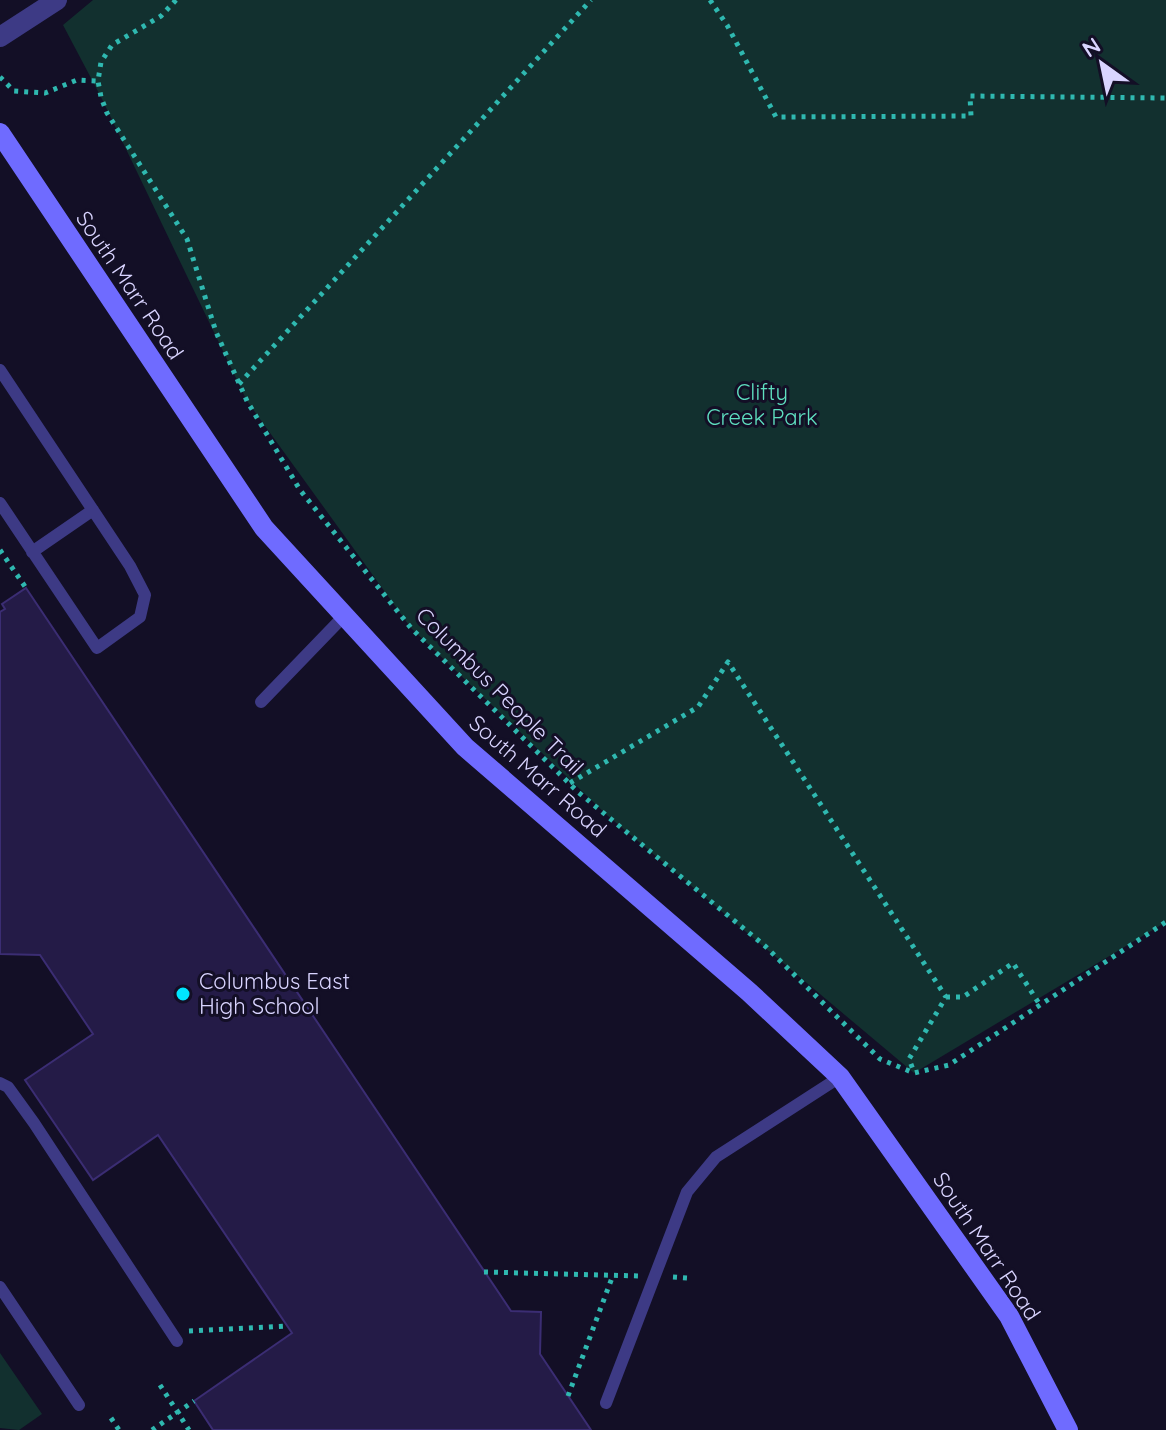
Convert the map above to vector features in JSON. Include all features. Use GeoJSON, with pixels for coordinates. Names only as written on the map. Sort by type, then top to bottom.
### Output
{"type":"FeatureCollection","features":[{"type":"Feature","properties":{"kind":"street"},"geometry":{"type":"LineString","coordinates":[[0,37],[57,0]]}},
{"type":"Feature","properties":{"kind":"street","name":"South Marr Road"},"geometry":{"type":"LineString","coordinates":[[0,133],[264,528],[465,747],[749,992],[840,1077],[1009,1316],[1068,1430]]}},
{"type":"Feature","properties":{"kind":"lane"},"geometry":{"type":"LineString","coordinates":[[0,370],[145,595],[140,617],[97,648],[0,503]]}},
{"type":"Feature","properties":{"kind":"lane"},"geometry":{"type":"LineString","coordinates":[[32,552],[93,510]]}},
{"type":"Feature","properties":{"kind":"lane"},"geometry":{"type":"LineString","coordinates":[[261,702],[344,616]]}},
{"type":"Feature","properties":{"kind":"lane"},"geometry":{"type":"LineString","coordinates":[[606,1403],[687,1192],[716,1157],[840,1077]]}},
{"type":"Feature","properties":{"kind":"lane"},"geometry":{"type":"LineString","coordinates":[[0,1083],[8,1087],[34,1123],[180,1336]]}},
{"type":"Feature","properties":{"kind":"lane"},"geometry":{"type":"LineString","coordinates":[[0,1287],[79,1405]]}},
{"type":"Feature","properties":{"kind":"path"},"geometry":{"type":"LineString","coordinates":[[0,77],[14,91],[45,93],[77,80],[98,81],[101,62],[112,45],[161,16],[176,0]]}},
{"type":"Feature","properties":{"kind":"path"},"geometry":{"type":"LineString","coordinates":[[239,384],[591,0]]}},
{"type":"Feature","properties":{"kind":"path"},"geometry":{"type":"LineString","coordinates":[[710,0],[727,25],[776,117],[971,116],[970,96],[1166,98]]}},
{"type":"Feature","properties":{"kind":"path","name":"Columbus People Trail"},"geometry":{"type":"LineString","coordinates":[[98,81],[107,113],[187,239],[216,332],[270,444],[300,490],[378,590],[411,628],[570,783],[765,946],[880,1059],[914,1073]]}},
{"type":"Feature","properties":{"kind":"path"},"geometry":{"type":"LineString","coordinates":[[0,550],[26,588]]}},
{"type":"Feature","properties":{"kind":"path"},"geometry":{"type":"LineString","coordinates":[[570,783],[698,707],[728,662],[946,997]]}},
{"type":"Feature","properties":{"kind":"path"},"geometry":{"type":"LineString","coordinates":[[946,997],[909,1059],[914,1073],[949,1065],[1166,922]]}},
{"type":"Feature","properties":{"kind":"path"},"geometry":{"type":"LineString","coordinates":[[946,997],[963,997],[1013,963],[1040,1005]]}},
{"type":"Feature","properties":{"kind":"path"},"geometry":{"type":"LineString","coordinates":[[484,1272],[688,1278]]}},
{"type":"Feature","properties":{"kind":"path"},"geometry":{"type":"LineString","coordinates":[[568,1396],[613,1275]]}},
{"type":"Feature","properties":{"kind":"path"},"geometry":{"type":"LineString","coordinates":[[180,1336],[288,1326]]}},
{"type":"Feature","properties":{"kind":"path"},"geometry":{"type":"LineString","coordinates":[[160,1385],[189,1430]]}},
{"type":"Feature","properties":{"kind":"path"},"geometry":{"type":"LineString","coordinates":[[152,1430],[194,1401]]}},
{"type":"Feature","properties":{"kind":"path"},"geometry":{"type":"LineString","coordinates":[[111,1418],[119,1430]]}},
{"type":"Feature","properties":{"kind":"green space","name":"Clifty Creek Park"},"geometry":{"type":"Polygon","coordinates":[[[93,0],[1166,0],[1166,922],[914,1073],[608,816],[411,628],[247,401],[101,97],[63,25],[93,0]]]}},
{"type":"Feature","properties":{"kind":"green space"},"geometry":{"type":"Polygon","coordinates":[[[0,1353],[42,1414],[19,1430],[0,1428],[0,1353]]]}},
{"type":"Feature","properties":{"kind":"building","name":"Columbus East High School"},"geometry":{"type":"Polygon","coordinates":[[[26,588],[511,1311],[541,1312],[540,1354],[591,1430],[213,1430],[194,1401],[292,1333],[158,1135],[93,1180],[25,1080],[93,1034],[40,955],[0,954],[0,612],[5,609],[2,604],[26,588]]]}},
{"type":"Feature","properties":{"kind":"place","name":"Columbus East High School"},"geometry":{"type":"Point","coordinates":[183,994]}}]}
